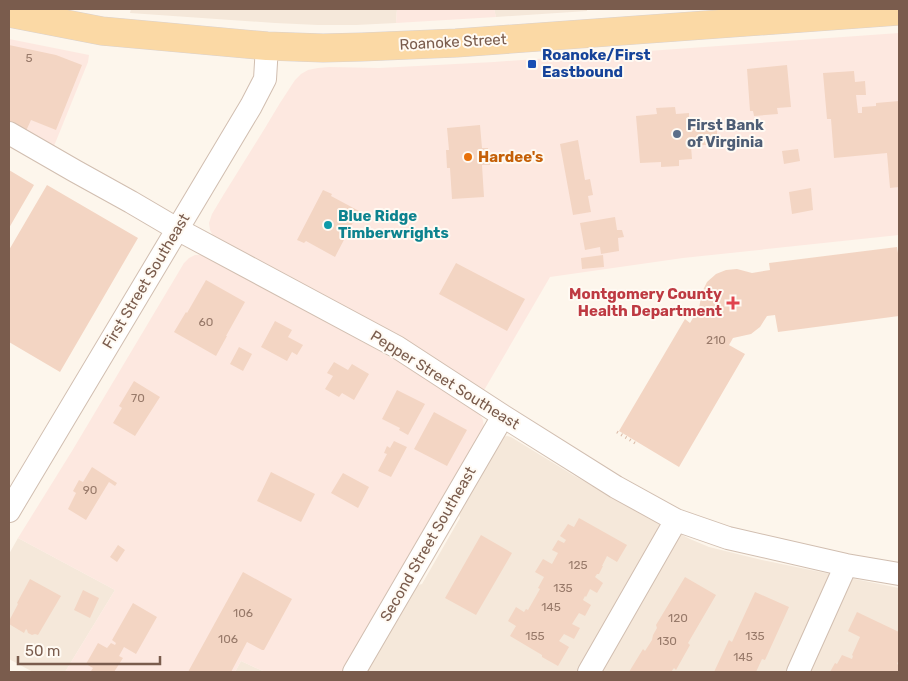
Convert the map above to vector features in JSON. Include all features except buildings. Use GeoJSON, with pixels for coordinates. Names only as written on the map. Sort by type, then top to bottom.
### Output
{"type":"FeatureCollection","features":[{"type":"Feature","properties":{"kind":"main road","name":"Roanoke Street"},"geometry":{"type":"LineString","coordinates":[[9,13],[102,31],[267,46],[323,48],[456,43],[899,11]]}},
{"type":"Feature","properties":{"kind":"street","name":"First Street Southeast"},"geometry":{"type":"LineString","coordinates":[[9,511],[256,97],[264,79],[267,46]]}},
{"type":"Feature","properties":{"kind":"street","name":"Pepper Street Southeast"},"geometry":{"type":"LineString","coordinates":[[9,133],[177,229],[397,347],[616,487],[676,520],[728,538],[846,565],[899,574]]}},
{"type":"Feature","properties":{"kind":"street","name":"Second Street Southeast"},"geometry":{"type":"LineString","coordinates":[[354,672],[503,416]]}},
{"type":"Feature","properties":{"kind":"street"},"geometry":{"type":"LineString","coordinates":[[589,672],[676,520]]}},
{"type":"Feature","properties":{"kind":"street"},"geometry":{"type":"LineString","coordinates":[[798,672],[846,565]]}},
{"type":"Feature","properties":{"kind":"path"},"geometry":{"type":"LineString","coordinates":[[617,432],[635,443]]}},
{"type":"Feature","properties":{"kind":"shaded area"},"geometry":{"type":"Polygon","coordinates":[[[131,9],[397,9],[396,23],[318,25],[130,13],[131,9]]]}},
{"type":"Feature","properties":{"kind":"shaded area"},"geometry":{"type":"Polygon","coordinates":[[[397,9],[494,9],[496,17],[396,23],[397,9]]]}},
{"type":"Feature","properties":{"kind":"shaded area"},"geometry":{"type":"Polygon","coordinates":[[[494,9],[587,9],[587,11],[496,17],[494,9]]]}},
{"type":"Feature","properties":{"kind":"shaded area"},"geometry":{"type":"Polygon","coordinates":[[[899,33],[899,235],[683,258],[550,277],[483,392],[214,238],[210,230],[209,223],[212,214],[224,194],[295,80],[308,70],[329,67],[379,68],[494,62],[899,33]]]}},
{"type":"Feature","properties":{"kind":"shaded area"},"geometry":{"type":"Polygon","coordinates":[[[9,39],[89,55],[88,62],[54,146],[9,122],[9,39]]]}},
{"type":"Feature","properties":{"kind":"shaded area"},"geometry":{"type":"Polygon","coordinates":[[[195,255],[208,256],[408,367],[479,413],[483,420],[484,427],[346,672],[265,672],[241,661],[235,672],[65,672],[115,590],[18,538],[184,263],[195,255]]]}},
{"type":"Feature","properties":{"kind":"shaded area"},"geometry":{"type":"Polygon","coordinates":[[[507,436],[646,516],[709,547],[762,560],[899,588],[899,672],[364,672],[411,587],[422,584],[460,518],[458,508],[502,437],[507,436]]]}},
{"type":"Feature","properties":{"kind":"shaded area"},"geometry":{"type":"Polygon","coordinates":[[[18,538],[115,590],[65,672],[33,672],[9,659],[9,554],[18,538]]]}},
{"type":"Feature","properties":{"kind":"shaded area"},"geometry":{"type":"Polygon","coordinates":[[[241,661],[265,672],[235,672],[241,661]]]}},
{"type":"Feature","properties":{"kind":"place","name":"Roanoke/First Eastbound"},"geometry":{"type":"Point","coordinates":[532,64]}},
{"type":"Feature","properties":{"kind":"place","name":"First Bank of Virginia"},"geometry":{"type":"Point","coordinates":[677,134]}},
{"type":"Feature","properties":{"kind":"place","name":"Hardee's"},"geometry":{"type":"Point","coordinates":[468,157]}},
{"type":"Feature","properties":{"kind":"place","name":"Blue Ridge Timberwrights"},"geometry":{"type":"Point","coordinates":[328,225]}},
{"type":"Feature","properties":{"kind":"place","name":"Montgomery County Health Department"},"geometry":{"type":"Point","coordinates":[733,303]}}]}
